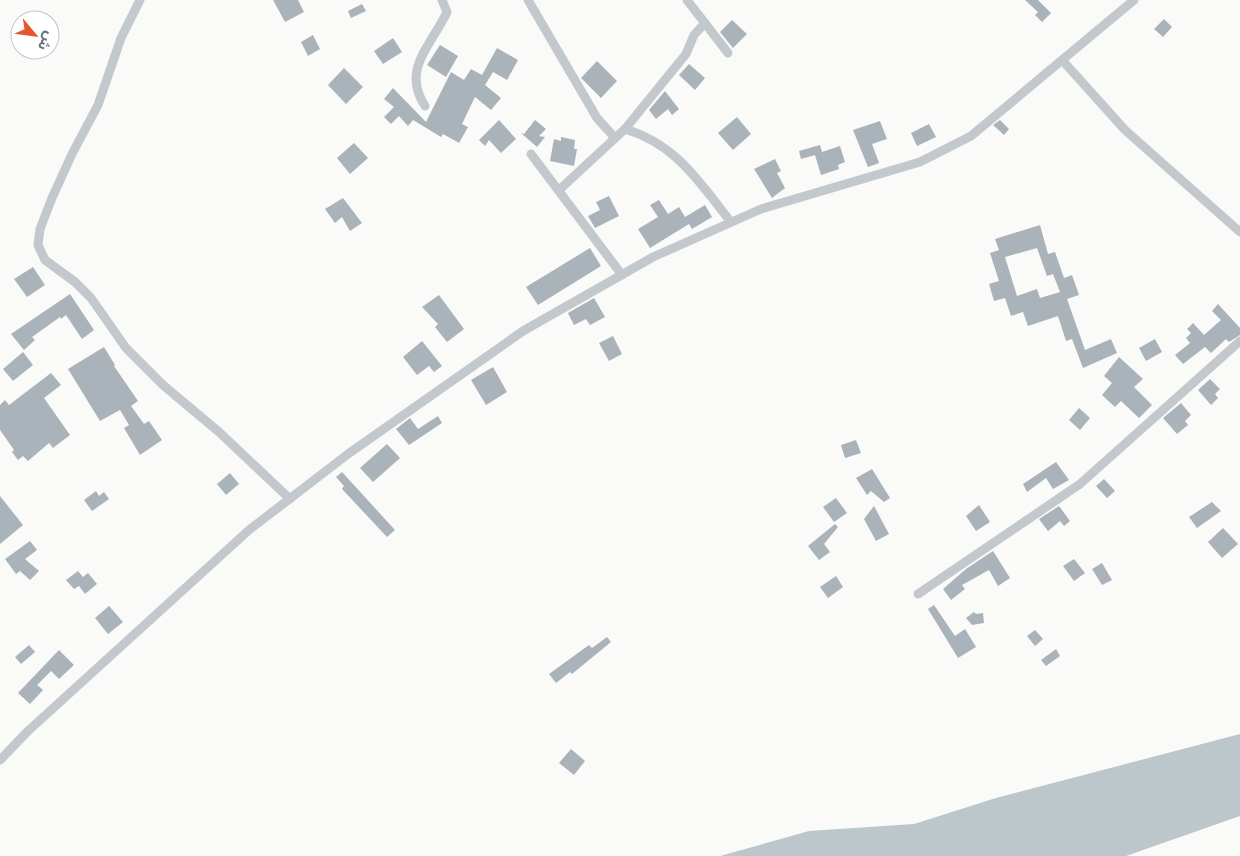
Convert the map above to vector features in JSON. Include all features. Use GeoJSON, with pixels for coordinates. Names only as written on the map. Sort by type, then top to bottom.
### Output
{"type":"FeatureCollection","features":[{"type":"Feature","properties":{"kind":"street"},"geometry":{"type":"LineString","coordinates":[[140,0],[121,38],[98,105],[72,154],[52,198],[40,229],[38,245],[45,260],[75,282],[91,298],[126,348],[163,385],[219,432],[290,498]]}},
{"type":"Feature","properties":{"kind":"street"},"geometry":{"type":"LineString","coordinates":[[425,106],[418,95],[414,83],[416,71],[447,12],[442,0]]}},
{"type":"Feature","properties":{"kind":"street"},"geometry":{"type":"LineString","coordinates":[[528,0],[596,118],[615,138]]}},
{"type":"Feature","properties":{"kind":"street"},"geometry":{"type":"LineString","coordinates":[[687,0],[728,53]]}},
{"type":"Feature","properties":{"kind":"street"},"geometry":{"type":"LineString","coordinates":[[0,760],[28,731],[249,530],[348,454],[523,331],[653,257],[760,209],[920,162],[971,136],[1134,0]]}},
{"type":"Feature","properties":{"kind":"street"},"geometry":{"type":"LineString","coordinates":[[559,190],[625,129],[686,54],[694,35],[705,23]]}},
{"type":"Feature","properties":{"kind":"street"},"geometry":{"type":"LineString","coordinates":[[1063,60],[1125,130],[1240,232]]}},
{"type":"Feature","properties":{"kind":"street"},"geometry":{"type":"LineString","coordinates":[[625,129],[641,134],[670,150],[731,222]]}},
{"type":"Feature","properties":{"kind":"street"},"geometry":{"type":"LineString","coordinates":[[531,154],[622,275]]}},
{"type":"Feature","properties":{"kind":"street"},"geometry":{"type":"LineString","coordinates":[[918,594],[1080,484],[1240,341]]}},
{"type":"Feature","properties":{"kind":"shaded area"},"geometry":{"type":"Polygon","coordinates":[[[1240,734],[1240,816],[1126,856],[720,856],[809,831],[914,824],[996,798],[1240,734]]]}},
{"type":"Feature","properties":{"kind":"building"},"geometry":{"type":"Polygon","coordinates":[[[273,0],[298,0],[304,12],[285,22],[273,0]]]}},
{"type":"Feature","properties":{"kind":"building"},"geometry":{"type":"Polygon","coordinates":[[[1025,0],[1038,0],[1051,13],[1042,22],[1035,15],[1038,12],[1025,0]]]}},
{"type":"Feature","properties":{"kind":"building"},"geometry":{"type":"Polygon","coordinates":[[[362,4],[366,11],[351,18],[348,11],[362,4]]]}},
{"type":"Feature","properties":{"kind":"building"},"geometry":{"type":"Polygon","coordinates":[[[1164,19],[1172,27],[1163,37],[1154,29],[1164,19]]]}},
{"type":"Feature","properties":{"kind":"building"},"geometry":{"type":"Polygon","coordinates":[[[732,20],[747,34],[733,48],[720,32],[732,20]]]}},
{"type":"Feature","properties":{"kind":"building"},"geometry":{"type":"Polygon","coordinates":[[[313,35],[320,49],[308,56],[301,42],[313,35]]]}},
{"type":"Feature","properties":{"kind":"building"},"geometry":{"type":"Polygon","coordinates":[[[393,38],[402,52],[383,64],[374,51],[393,38]]]}},
{"type":"Feature","properties":{"kind":"building"},"geometry":{"type":"Polygon","coordinates":[[[440,45],[458,56],[446,77],[427,65],[440,45]]]}},
{"type":"Feature","properties":{"kind":"building"},"geometry":{"type":"Polygon","coordinates":[[[497,48],[518,60],[507,80],[493,72],[485,85],[501,98],[491,110],[475,97],[462,124],[468,127],[459,143],[443,134],[441,137],[413,120],[408,126],[399,116],[391,124],[384,117],[394,107],[384,99],[393,88],[426,122],[451,72],[464,80],[471,69],[482,75],[497,48]]]}},
{"type":"Feature","properties":{"kind":"building"},"geometry":{"type":"Polygon","coordinates":[[[597,61],[617,81],[601,98],[581,78],[597,61]]]}},
{"type":"Feature","properties":{"kind":"building"},"geometry":{"type":"Polygon","coordinates":[[[689,64],[705,78],[695,90],[679,75],[689,64]]]}},
{"type":"Feature","properties":{"kind":"building"},"geometry":{"type":"Polygon","coordinates":[[[344,68],[363,87],[346,104],[328,85],[344,68]]]}},
{"type":"Feature","properties":{"kind":"building"},"geometry":{"type":"Polygon","coordinates":[[[665,91],[679,109],[672,115],[668,109],[656,119],[649,110],[665,91]]]}},
{"type":"Feature","properties":{"kind":"building"},"geometry":{"type":"Polygon","coordinates":[[[737,117],[751,134],[733,150],[718,133],[737,117]]]}},
{"type":"Feature","properties":{"kind":"building"},"geometry":{"type":"Polygon","coordinates":[[[499,120],[516,139],[501,153],[489,140],[485,146],[479,140],[499,120]]]}},
{"type":"Feature","properties":{"kind":"building"},"geometry":{"type":"Polygon","coordinates":[[[535,120],[546,129],[539,136],[545,137],[537,147],[521,133],[524,134],[535,120]]]}},
{"type":"Feature","properties":{"kind":"building"},"geometry":{"type":"Polygon","coordinates":[[[1000,120],[1009,129],[1004,135],[993,125],[1000,120]]]}},
{"type":"Feature","properties":{"kind":"building"},"geometry":{"type":"Polygon","coordinates":[[[880,121],[887,139],[872,144],[879,163],[868,167],[853,130],[880,121]]]}},
{"type":"Feature","properties":{"kind":"building"},"geometry":{"type":"Polygon","coordinates":[[[929,124],[936,137],[917,146],[911,133],[929,124]]]}},
{"type":"Feature","properties":{"kind":"building"},"geometry":{"type":"Polygon","coordinates":[[[561,137],[575,140],[574,149],[577,149],[574,166],[550,161],[554,139],[561,141],[561,137]]]}},
{"type":"Feature","properties":{"kind":"building"},"geometry":{"type":"Polygon","coordinates":[[[354,143],[368,158],[350,174],[337,158],[354,143]]]}},
{"type":"Feature","properties":{"kind":"building"},"geometry":{"type":"Polygon","coordinates":[[[820,145],[822,152],[840,146],[845,162],[838,165],[839,169],[821,175],[815,155],[801,159],[799,151],[820,145]]]}},
{"type":"Feature","properties":{"kind":"building"},"geometry":{"type":"Polygon","coordinates":[[[775,159],[781,171],[777,173],[785,188],[772,198],[754,169],[775,159]]]}},
{"type":"Feature","properties":{"kind":"building"},"geometry":{"type":"Polygon","coordinates":[[[609,196],[619,216],[595,228],[588,216],[600,210],[596,202],[609,196]]]}},
{"type":"Feature","properties":{"kind":"building"},"geometry":{"type":"Polygon","coordinates":[[[343,198],[362,223],[350,231],[342,217],[335,223],[325,209],[343,198]]]}},
{"type":"Feature","properties":{"kind":"building"},"geometry":{"type":"Polygon","coordinates":[[[659,200],[668,214],[679,207],[685,217],[705,205],[712,217],[692,229],[689,224],[650,248],[638,229],[658,217],[650,205],[659,200]]]}},
{"type":"Feature","properties":{"kind":"building"},"geometry":{"type":"Polygon","coordinates":[[[1040,225],[1048,254],[1055,252],[1064,278],[1072,275],[1079,295],[1067,299],[1085,350],[1111,339],[1117,353],[1083,368],[1072,339],[1066,341],[1058,316],[1028,326],[1023,312],[1011,316],[1005,298],[994,301],[989,284],[999,281],[990,253],[999,250],[995,239],[1040,225]],[[1037,248],[1005,257],[1017,296],[1037,289],[1040,298],[1060,292],[1053,274],[1047,276],[1037,248]]]}},
{"type":"Feature","properties":{"kind":"building"},"geometry":{"type":"Polygon","coordinates":[[[590,248],[601,266],[538,305],[526,287],[590,248]]]}},
{"type":"Feature","properties":{"kind":"building"},"geometry":{"type":"Polygon","coordinates":[[[33,267],[45,285],[27,297],[14,279],[33,267]]]}},
{"type":"Feature","properties":{"kind":"building"},"geometry":{"type":"Polygon","coordinates":[[[70,294],[94,330],[82,339],[66,315],[61,319],[60,317],[32,337],[35,340],[24,350],[11,334],[70,294]]]}},
{"type":"Feature","properties":{"kind":"building"},"geometry":{"type":"Polygon","coordinates":[[[439,295],[464,329],[447,342],[435,327],[438,324],[422,307],[439,295]]]}},
{"type":"Feature","properties":{"kind":"building"},"geometry":{"type":"Polygon","coordinates":[[[594,298],[605,317],[590,325],[586,319],[574,325],[568,313],[594,298]]]}},
{"type":"Feature","properties":{"kind":"building"},"geometry":{"type":"Polygon","coordinates":[[[1218,304],[1240,328],[1240,335],[1229,342],[1226,339],[1211,353],[1205,347],[1183,364],[1175,355],[1190,343],[1186,338],[1191,333],[1187,329],[1193,323],[1204,335],[1221,320],[1212,311],[1218,304]]]}},
{"type":"Feature","properties":{"kind":"building"},"geometry":{"type":"Polygon","coordinates":[[[613,336],[622,354],[609,361],[599,343],[613,336]]]}},
{"type":"Feature","properties":{"kind":"building"},"geometry":{"type":"Polygon","coordinates":[[[1155,339],[1162,352],[1146,361],[1139,348],[1155,339]]]}},
{"type":"Feature","properties":{"kind":"building"},"geometry":{"type":"Polygon","coordinates":[[[422,341],[442,366],[434,372],[429,366],[417,375],[403,357],[422,341]]]}},
{"type":"Feature","properties":{"kind":"building"},"geometry":{"type":"Polygon","coordinates":[[[104,347],[114,366],[138,401],[131,406],[144,424],[149,421],[162,440],[140,455],[124,428],[129,425],[120,410],[100,421],[68,369],[104,347]]]}},
{"type":"Feature","properties":{"kind":"building"},"geometry":{"type":"Polygon","coordinates":[[[23,352],[33,365],[13,381],[3,369],[23,352]]]}},
{"type":"Feature","properties":{"kind":"building"},"geometry":{"type":"Polygon","coordinates":[[[1119,357],[1143,379],[1134,387],[1152,405],[1139,418],[1121,401],[1115,407],[1102,395],[1112,383],[1104,376],[1119,357]]]}},
{"type":"Feature","properties":{"kind":"building"},"geometry":{"type":"Polygon","coordinates":[[[493,367],[507,392],[486,405],[471,380],[493,367]]]}},
{"type":"Feature","properties":{"kind":"building"},"geometry":{"type":"Polygon","coordinates":[[[51,373],[61,385],[44,398],[70,435],[53,448],[49,443],[28,461],[23,456],[18,460],[12,452],[14,450],[0,430],[0,405],[5,400],[9,405],[51,373]]]}},
{"type":"Feature","properties":{"kind":"building"},"geometry":{"type":"Polygon","coordinates":[[[1210,379],[1220,389],[1215,394],[1218,398],[1211,405],[1198,390],[1210,379]]]}},
{"type":"Feature","properties":{"kind":"building"},"geometry":{"type":"Polygon","coordinates":[[[1181,403],[1191,415],[1185,421],[1188,425],[1177,434],[1163,418],[1181,403]]]}},
{"type":"Feature","properties":{"kind":"building"},"geometry":{"type":"Polygon","coordinates":[[[1079,408],[1090,418],[1080,430],[1069,420],[1079,408]]]}},
{"type":"Feature","properties":{"kind":"building"},"geometry":{"type":"Polygon","coordinates":[[[438,416],[442,423],[409,445],[396,429],[410,418],[418,429],[438,416]]]}},
{"type":"Feature","properties":{"kind":"building"},"geometry":{"type":"Polygon","coordinates":[[[856,440],[861,453],[845,458],[841,445],[856,440]]]}},
{"type":"Feature","properties":{"kind":"building"},"geometry":{"type":"Polygon","coordinates":[[[387,444],[400,458],[373,482],[360,468],[387,444]]]}},
{"type":"Feature","properties":{"kind":"building"},"geometry":{"type":"Polygon","coordinates":[[[1056,462],[1069,480],[1053,489],[1046,478],[1027,492],[1023,484],[1056,462]]]}},
{"type":"Feature","properties":{"kind":"building"},"geometry":{"type":"Polygon","coordinates":[[[872,469],[890,498],[884,502],[871,491],[867,495],[856,478],[872,469]]]}},
{"type":"Feature","properties":{"kind":"building"},"geometry":{"type":"Polygon","coordinates":[[[342,472],[395,530],[387,537],[342,489],[344,486],[336,477],[342,472]]]}},
{"type":"Feature","properties":{"kind":"building"},"geometry":{"type":"Polygon","coordinates":[[[230,473],[239,484],[226,495],[217,484],[230,473]]]}},
{"type":"Feature","properties":{"kind":"building"},"geometry":{"type":"Polygon","coordinates":[[[1104,479],[1115,491],[1107,498],[1096,486],[1104,479]]]}},
{"type":"Feature","properties":{"kind":"building"},"geometry":{"type":"Polygon","coordinates":[[[96,491],[99,496],[104,492],[109,499],[92,511],[84,500],[96,491]]]}},
{"type":"Feature","properties":{"kind":"building"},"geometry":{"type":"Polygon","coordinates":[[[0,496],[23,525],[0,544],[0,496]]]}},
{"type":"Feature","properties":{"kind":"building"},"geometry":{"type":"Polygon","coordinates":[[[836,498],[847,513],[834,522],[823,507],[836,498]]]}},
{"type":"Feature","properties":{"kind":"building"},"geometry":{"type":"Polygon","coordinates":[[[1212,502],[1221,511],[1197,528],[1189,517],[1212,502]]]}},
{"type":"Feature","properties":{"kind":"building"},"geometry":{"type":"Polygon","coordinates":[[[979,505],[990,522],[976,531],[966,516],[979,505]]]}},
{"type":"Feature","properties":{"kind":"building"},"geometry":{"type":"Polygon","coordinates":[[[874,506],[889,534],[876,541],[864,519],[874,506]]]}},
{"type":"Feature","properties":{"kind":"building"},"geometry":{"type":"Polygon","coordinates":[[[1059,506],[1070,521],[1064,526],[1060,521],[1048,531],[1039,519],[1059,506]]]}},
{"type":"Feature","properties":{"kind":"building"},"geometry":{"type":"Polygon","coordinates":[[[835,524],[838,527],[824,544],[830,552],[819,560],[808,546],[835,524]]]}},
{"type":"Feature","properties":{"kind":"building"},"geometry":{"type":"Polygon","coordinates":[[[1223,528],[1238,544],[1222,558],[1208,542],[1223,528]]]}},
{"type":"Feature","properties":{"kind":"building"},"geometry":{"type":"Polygon","coordinates":[[[30,541],[37,550],[25,559],[39,571],[30,580],[20,571],[16,574],[5,559],[30,541]]]}},
{"type":"Feature","properties":{"kind":"building"},"geometry":{"type":"Polygon","coordinates":[[[993,551],[1010,578],[998,586],[989,570],[962,585],[965,589],[951,600],[943,589],[966,569],[993,551]]]}},
{"type":"Feature","properties":{"kind":"building"},"geometry":{"type":"Polygon","coordinates":[[[1074,559],[1085,573],[1074,581],[1063,566],[1074,559]]]}},
{"type":"Feature","properties":{"kind":"building"},"geometry":{"type":"Polygon","coordinates":[[[1102,563],[1112,580],[1102,585],[1092,569],[1102,563]]]}},
{"type":"Feature","properties":{"kind":"building"},"geometry":{"type":"Polygon","coordinates":[[[78,571],[83,577],[88,573],[97,584],[85,594],[79,586],[74,589],[66,580],[78,571]]]}},
{"type":"Feature","properties":{"kind":"building"},"geometry":{"type":"Polygon","coordinates":[[[836,576],[843,587],[828,598],[820,587],[836,576]]]}},
{"type":"Feature","properties":{"kind":"building"},"geometry":{"type":"Polygon","coordinates":[[[934,605],[955,636],[965,629],[976,647],[958,658],[928,609],[934,605]]]}},
{"type":"Feature","properties":{"kind":"building"},"geometry":{"type":"Polygon","coordinates":[[[109,606],[123,622],[108,634],[95,618],[109,606]]]}},
{"type":"Feature","properties":{"kind":"building"},"geometry":{"type":"Polygon","coordinates":[[[974,612],[976,614],[983,613],[984,623],[972,625],[966,618],[974,612]]]}},
{"type":"Feature","properties":{"kind":"building"},"geometry":{"type":"Polygon","coordinates":[[[1035,630],[1043,639],[1035,646],[1027,636],[1035,630]]]}},
{"type":"Feature","properties":{"kind":"building"},"geometry":{"type":"Polygon","coordinates":[[[607,637],[611,642],[572,674],[570,672],[556,683],[549,674],[589,645],[592,648],[607,637]]]}},
{"type":"Feature","properties":{"kind":"building"},"geometry":{"type":"Polygon","coordinates":[[[29,645],[35,652],[21,664],[15,657],[29,645]]]}},
{"type":"Feature","properties":{"kind":"building"},"geometry":{"type":"Polygon","coordinates":[[[1056,649],[1060,656],[1046,666],[1041,660],[1056,649]]]}},
{"type":"Feature","properties":{"kind":"building"},"geometry":{"type":"Polygon","coordinates":[[[59,650],[74,665],[59,679],[51,671],[37,685],[43,690],[30,704],[18,693],[59,650]]]}},
{"type":"Feature","properties":{"kind":"building"},"geometry":{"type":"Polygon","coordinates":[[[571,749],[585,761],[574,775],[559,763],[571,749]]]}}]}
